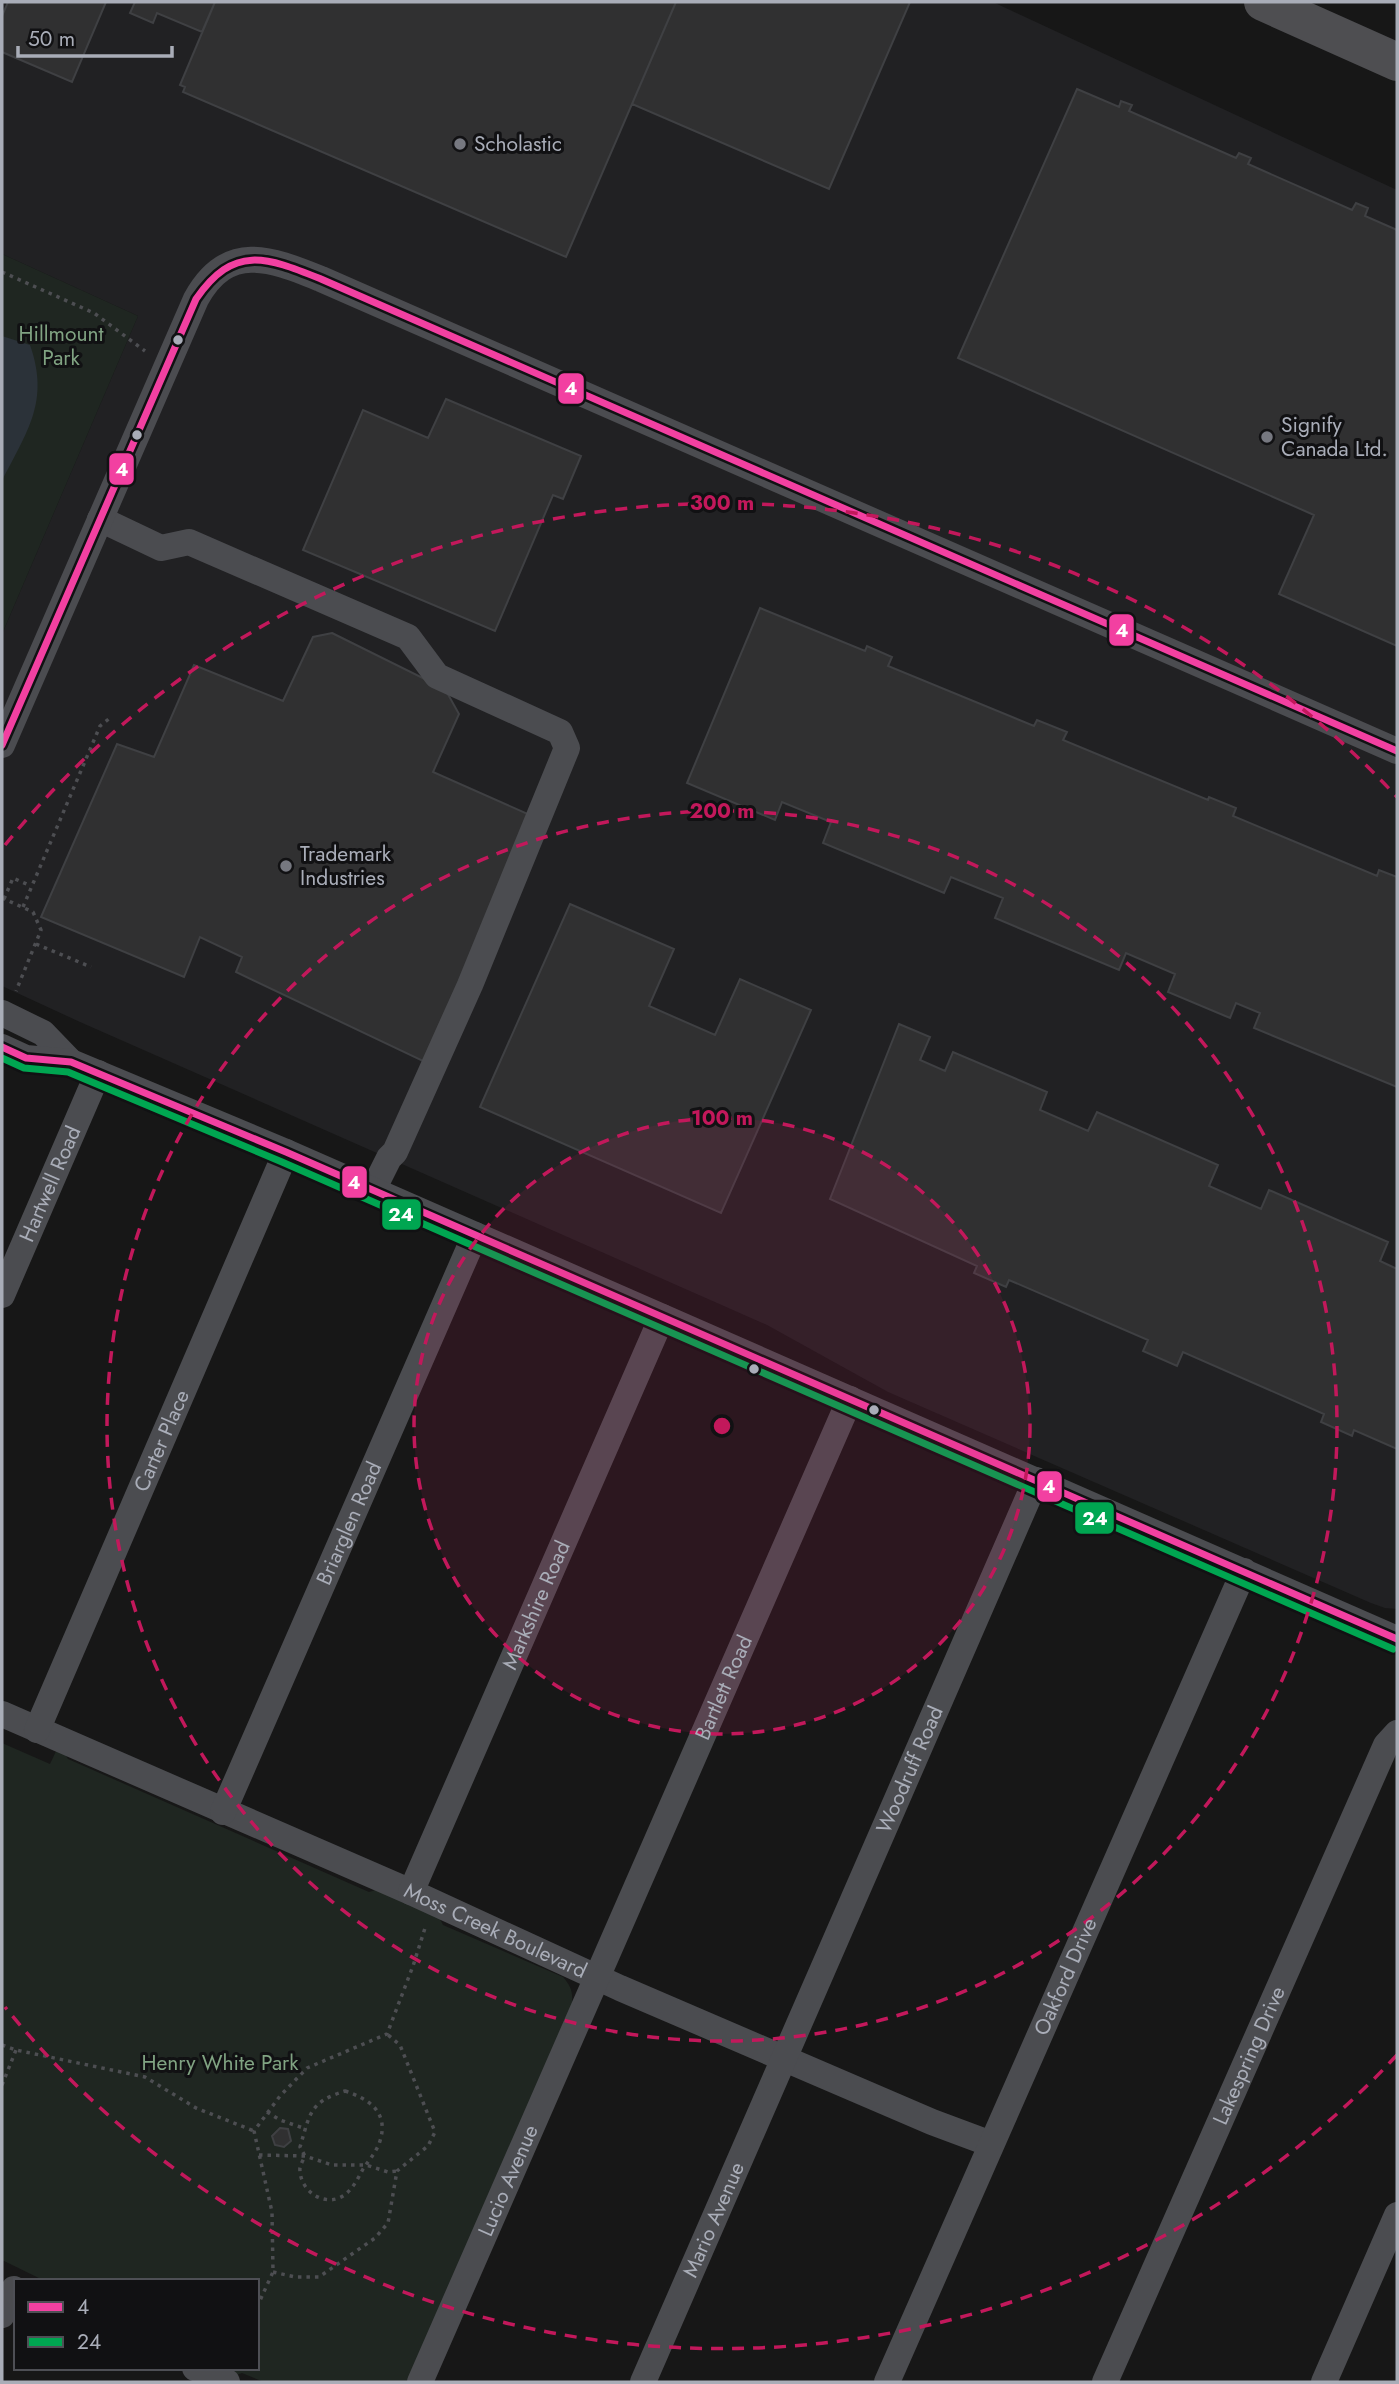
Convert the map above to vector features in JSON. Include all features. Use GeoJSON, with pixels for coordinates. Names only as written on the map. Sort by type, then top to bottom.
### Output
{"type":"FeatureCollection","features":[{"type":"Feature","properties":{"kind":"highway"},"geometry":{"type":"LineString","coordinates":[[1263,2],[1397,62]]}},
{"type":"Feature","properties":{"kind":"street"},"geometry":{"type":"LineString","coordinates":[[2,745],[192,307],[206,282],[226,265],[243,260],[264,260],[321,279],[1397,751]]}},
{"type":"Feature","properties":{"kind":"street"},"geometry":{"type":"LineString","coordinates":[[100,519],[161,548],[189,542],[408,637],[437,676],[560,732],[567,748],[470,985],[395,1152],[389,1158],[373,1190]]}},
{"type":"Feature","properties":{"kind":"street"},"geometry":{"type":"LineString","coordinates":[[9,1002],[71,1062]]}},
{"type":"Feature","properties":{"kind":"street"},"geometry":{"type":"LineString","coordinates":[[2,1047],[26,1058],[71,1062],[286,1152],[1397,1639]]}},
{"type":"Feature","properties":{"kind":"street","name":"Hartwell Road"},"geometry":{"type":"LineString","coordinates":[[2,1295],[98,1073]]}},
{"type":"Feature","properties":{"kind":"street","name":"Carter Place"},"geometry":{"type":"LineString","coordinates":[[37,1730],[286,1152]]}},
{"type":"Feature","properties":{"kind":"street","name":"Briarglen Road"},"geometry":{"type":"LineString","coordinates":[[223,1812],[475,1235]]}},
{"type":"Feature","properties":{"kind":"street","name":"Markshire Road"},"geometry":{"type":"LineString","coordinates":[[411,1892],[662,1317]]}},
{"type":"Feature","properties":{"kind":"street","name":"Bartlett Road"},"geometry":{"type":"LineString","coordinates":[[598,1978],[850,1399]]}},
{"type":"Feature","properties":{"kind":"street","name":"Woodruff Road"},"geometry":{"type":"LineString","coordinates":[[784,2059],[1036,1480]]}},
{"type":"Feature","properties":{"kind":"street","name":"Oakford Drive"},"geometry":{"type":"LineString","coordinates":[[887,2382],[1244,1571]]}},
{"type":"Feature","properties":{"kind":"street","name":"Moss Creek Boulevard"},"geometry":{"type":"LineString","coordinates":[[2,1714],[411,1892],[784,2059],[991,2144]]}},
{"type":"Feature","properties":{"kind":"street","name":"Lakespring Drive"},"geometry":{"type":"LineString","coordinates":[[1105,2382],[1386,1745],[1397,1733]]}},
{"type":"Feature","properties":{"kind":"street","name":"Lucio Avenue"},"geometry":{"type":"LineString","coordinates":[[420,2382],[598,1978]]}},
{"type":"Feature","properties":{"kind":"street","name":"Mario Avenue"},"geometry":{"type":"LineString","coordinates":[[643,2382],[784,2059]]}},
{"type":"Feature","properties":{"kind":"street"},"geometry":{"type":"LineString","coordinates":[[1324,2382],[1397,2215]]}},
{"type":"Feature","properties":{"kind":"street"},"geometry":{"type":"LineString","coordinates":[[2,2315],[10,2287]]}},
{"type":"Feature","properties":{"kind":"street"},"geometry":{"type":"LineString","coordinates":[[197,2374],[227,2382]]}},
{"type":"Feature","properties":{"kind":"path"},"geometry":{"type":"LineString","coordinates":[[2,272],[94,313],[145,351]]}},
{"type":"Feature","properties":{"kind":"path"},"geometry":{"type":"LineString","coordinates":[[23,907],[100,726],[110,718]]}},
{"type":"Feature","properties":{"kind":"path"},"geometry":{"type":"LineString","coordinates":[[9,1002],[41,930],[33,912],[3,899],[13,878],[31,886]]}},
{"type":"Feature","properties":{"kind":"path"},"geometry":{"type":"LineString","coordinates":[[36,944],[91,967]]}},
{"type":"Feature","properties":{"kind":"path"},"geometry":{"type":"LineString","coordinates":[[259,2303],[273,2272],[272,2212],[254,2131],[280,2095],[307,2068],[387,2034],[429,1914]]}},
{"type":"Feature","properties":{"kind":"path"},"geometry":{"type":"LineString","coordinates":[[259,2155],[305,2156],[332,2165],[366,2165],[388,2172],[397,2171],[428,2146],[435,2132],[400,2045],[387,2034]]}},
{"type":"Feature","properties":{"kind":"path"},"geometry":{"type":"LineString","coordinates":[[2,2045],[145,2077],[196,2108],[254,2131]]}},
{"type":"Feature","properties":{"kind":"path"},"geometry":{"type":"LineString","coordinates":[[2,2084],[16,2050]]}},
{"type":"Feature","properties":{"kind":"path"},"geometry":{"type":"LineString","coordinates":[[345,2091],[364,2097],[376,2107],[382,2128],[380,2144],[352,2188],[338,2198],[320,2199],[309,2192],[299,2169],[305,2156],[300,2147],[312,2110],[324,2097],[345,2091]]}},
{"type":"Feature","properties":{"kind":"path"},"geometry":{"type":"LineString","coordinates":[[267,2112],[279,2120],[306,2129]]}},
{"type":"Feature","properties":{"kind":"path"},"geometry":{"type":"LineString","coordinates":[[273,2272],[296,2277],[319,2277],[375,2238],[388,2223],[397,2171]]}},
{"type":"Feature","properties":{"kind":"shaded area"},"geometry":{"type":"Polygon","coordinates":[[[2,2],[993,2],[1397,190],[1397,1609],[1371,1603],[888,1392],[767,1325],[2,986],[2,634],[138,316],[2,254],[2,2]]]}},
{"type":"Feature","properties":{"kind":"shaded area"},"geometry":{"type":"Polygon","coordinates":[[[2,336],[30,345],[38,383],[33,416],[2,481],[2,336]]]}},
{"type":"Feature","properties":{"kind":"green space","name":"Hillmount Park"},"geometry":{"type":"Polygon","coordinates":[[[2,254],[138,316],[2,634],[2,254]]]}},
{"type":"Feature","properties":{"kind":"green space","name":"Henry White Park"},"geometry":{"type":"Polygon","coordinates":[[[2,1743],[50,1764],[58,1747],[68,1759],[369,1892],[379,1889],[437,1913],[443,1925],[563,1977],[568,1983],[572,2004],[409,2382],[264,2382],[242,2373],[234,2376],[220,2370],[259,2370],[259,2279],[41,2279],[2,2260],[2,1743]]]}},
{"type":"Feature","properties":{"kind":"building"},"geometry":{"type":"Polygon","coordinates":[[[8,2],[106,2],[72,82],[2,52],[2,16],[8,2]]]}},
{"type":"Feature","properties":{"kind":"building"},"geometry":{"type":"Polygon","coordinates":[[[135,2],[215,2],[202,32],[157,13],[153,23],[130,13],[135,2]]]}},
{"type":"Feature","properties":{"kind":"building","name":"Scholastic"},"geometry":{"type":"Polygon","coordinates":[[[215,2],[676,2],[566,257],[183,92],[185,87],[180,85],[215,2]]]}},
{"type":"Feature","properties":{"kind":"building"},"geometry":{"type":"Polygon","coordinates":[[[676,2],[910,2],[829,189],[632,104],[676,2]]]}},
{"type":"Feature","properties":{"kind":"building","name":"Signify Canada Ltd."},"geometry":{"type":"Polygon","coordinates":[[[1077,89],[1119,107],[1121,101],[1132,105],[1129,111],[1236,158],[1239,153],[1251,158],[1248,164],[1352,210],[1356,203],[1368,208],[1365,216],[1397,230],[1397,646],[1279,594],[1314,515],[958,358],[1077,89]]]}},
{"type":"Feature","properties":{"kind":"building"},"geometry":{"type":"Polygon","coordinates":[[[446,399],[581,456],[563,499],[553,495],[495,631],[303,550],[363,410],[428,438],[446,399]]]}},
{"type":"Feature","properties":{"kind":"building"},"geometry":{"type":"Polygon","coordinates":[[[760,608],[865,651],[867,646],[892,657],[888,666],[1034,726],[1037,720],[1067,732],[1063,740],[1208,800],[1209,797],[1236,808],[1233,816],[1377,876],[1379,870],[1397,877],[1397,1087],[1254,1028],[1260,1013],[1236,1003],[1230,1018],[1168,992],[1175,974],[1126,953],[1119,970],[995,918],[1003,898],[951,877],[944,893],[823,843],[831,822],[782,802],[775,820],[687,783],[760,608]]]}},
{"type":"Feature","properties":{"kind":"building","name":"Trademark Industries"},"geometry":{"type":"Polygon","coordinates":[[[332,633],[445,689],[459,714],[433,772],[530,815],[425,1062],[236,972],[242,957],[200,937],[184,977],[41,917],[117,744],[154,757],[194,665],[283,701],[313,637],[332,633]]]}},
{"type":"Feature","properties":{"kind":"building"},"geometry":{"type":"Polygon","coordinates":[[[570,904],[674,949],[649,1006],[715,1035],[740,979],[811,1010],[721,1213],[480,1107],[570,904]]]}},
{"type":"Feature","properties":{"kind":"building"},"geometry":{"type":"Polygon","coordinates":[[[899,1024],[930,1037],[920,1060],[945,1071],[953,1052],[1047,1092],[1040,1110],[1088,1131],[1097,1112],[1218,1165],[1209,1186],[1261,1209],[1269,1190],[1388,1242],[1380,1261],[1397,1269],[1397,1449],[1354,1430],[1352,1436],[1321,1422],[1324,1414],[1183,1352],[1177,1366],[1143,1351],[1148,1340],[1009,1280],[1006,1287],[974,1273],[977,1266],[830,1199],[899,1024]]]}},
{"type":"Feature","properties":{"kind":"building"},"geometry":{"type":"Polygon","coordinates":[[[280,2128],[288,2129],[291,2141],[284,2147],[275,2145],[272,2136],[280,2128]]]}},
{"type":"Feature","properties":{"kind":"transit line","name":"4"},"geometry":{"type":"LineString","coordinates":[[2,745],[196,299],[210,281],[224,270],[252,260],[284,265],[321,279],[1397,751]]}},
{"type":"Feature","properties":{"kind":"transit line","name":"4"},"geometry":{"type":"LineString","coordinates":[[2,1047],[26,1058],[71,1062],[286,1152],[1397,1639]]}},
{"type":"Feature","properties":{"kind":"transit line","name":"24"},"geometry":{"type":"LineString","coordinates":[[2,1058],[24,1068],[68,1072],[282,1162],[1393,1649]]}},
{"type":"Feature","properties":{"kind":"place","name":"Scholastic"},"geometry":{"type":"Point","coordinates":[460,144]}},
{"type":"Feature","properties":{"kind":"place","name":"Signify Canada Ltd."},"geometry":{"type":"Point","coordinates":[1267,437]}},
{"type":"Feature","properties":{"kind":"place","name":"Trademark Industries"},"geometry":{"type":"Point","coordinates":[286,866]}}]}
